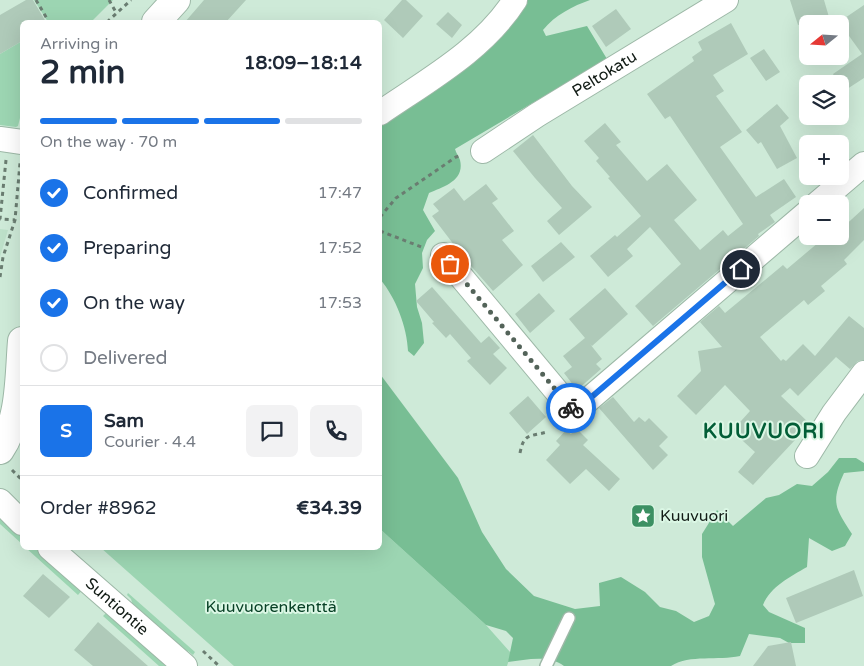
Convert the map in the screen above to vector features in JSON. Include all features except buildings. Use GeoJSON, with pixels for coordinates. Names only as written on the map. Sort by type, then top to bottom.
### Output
{"type":"FeatureCollection","features":[{"type":"Feature","properties":{"kind":"street"},"geometry":{"type":"LineString","coordinates":[[158,20],[176,0]]}},
{"type":"Feature","properties":{"kind":"street"},"geometry":{"type":"LineString","coordinates":[[382,112],[465,54],[486,36],[515,0]]}},
{"type":"Feature","properties":{"kind":"street","name":"Peltokatu"},"geometry":{"type":"LineString","coordinates":[[483,151],[538,115],[726,0]]}},
{"type":"Feature","properties":{"kind":"street"},"geometry":{"type":"LineString","coordinates":[[828,195],[864,164]]}},
{"type":"Feature","properties":{"kind":"street"},"geometry":{"type":"LineString","coordinates":[[435,252],[574,412],[799,220]]}},
{"type":"Feature","properties":{"kind":"street"},"geometry":{"type":"LineString","coordinates":[[4,458],[17,403],[20,366]]}},
{"type":"Feature","properties":{"kind":"street"},"geometry":{"type":"LineString","coordinates":[[807,456],[834,413],[864,373]]}},
{"type":"Feature","properties":{"kind":"street"},"geometry":{"type":"LineString","coordinates":[[0,501],[20,521]]}},
{"type":"Feature","properties":{"kind":"street","name":"Suntiontie"},"geometry":{"type":"LineString","coordinates":[[52,550],[184,666]]}},
{"type":"Feature","properties":{"kind":"lane"},"geometry":{"type":"LineString","coordinates":[[546,666],[569,618]]}},
{"type":"Feature","properties":{"kind":"path"},"geometry":{"type":"LineString","coordinates":[[36,0],[48,20]]}},
{"type":"Feature","properties":{"kind":"path"},"geometry":{"type":"LineString","coordinates":[[109,0],[117,14]]}},
{"type":"Feature","properties":{"kind":"path"},"geometry":{"type":"LineString","coordinates":[[110,20],[131,0]]}},
{"type":"Feature","properties":{"kind":"path"},"geometry":{"type":"LineString","coordinates":[[0,277],[5,250],[15,220],[12,149]]}},
{"type":"Feature","properties":{"kind":"path"},"geometry":{"type":"LineString","coordinates":[[12,149],[0,219],[15,220]]}},
{"type":"Feature","properties":{"kind":"path"},"geometry":{"type":"LineString","coordinates":[[382,215],[396,198],[456,157],[483,151]]}},
{"type":"Feature","properties":{"kind":"path"},"geometry":{"type":"LineString","coordinates":[[382,233],[435,252]]}},
{"type":"Feature","properties":{"kind":"path"},"geometry":{"type":"LineString","coordinates":[[520,453],[526,437],[547,432]]}},
{"type":"Feature","properties":{"kind":"path"},"geometry":{"type":"LineString","coordinates":[[4,458],[20,478]]}},
{"type":"Feature","properties":{"kind":"shaded area"},"geometry":{"type":"Polygon","coordinates":[[[0,229],[8,230],[0,257],[0,229]]]}},
{"type":"Feature","properties":{"kind":"green space"},"geometry":{"type":"Polygon","coordinates":[[[34,0],[113,0],[93,20],[47,20],[34,0]]]}},
{"type":"Feature","properties":{"kind":"green space"},"geometry":{"type":"Polygon","coordinates":[[[527,0],[590,0],[565,12],[543,30],[546,36],[587,26],[607,59],[455,149],[460,160],[461,167],[459,173],[452,182],[429,193],[423,210],[435,231],[427,240],[422,253],[423,268],[415,284],[424,343],[414,356],[408,351],[400,313],[382,282],[382,124],[492,44],[527,0]]]}},
{"type":"Feature","properties":{"kind":"green space"},"geometry":{"type":"Polygon","coordinates":[[[20,42],[20,118],[16,127],[0,125],[0,54],[20,42]]]}},
{"type":"Feature","properties":{"kind":"green space"},"geometry":{"type":"Polygon","coordinates":[[[382,377],[458,478],[482,532],[506,569],[534,596],[575,609],[600,606],[599,583],[621,577],[645,592],[660,607],[676,611],[694,622],[709,616],[715,604],[702,557],[702,534],[717,510],[733,526],[766,498],[779,495],[797,484],[812,486],[828,472],[839,458],[856,458],[864,463],[864,471],[844,473],[837,492],[836,499],[839,512],[852,534],[845,546],[832,551],[809,538],[807,567],[776,587],[766,598],[763,605],[769,612],[805,628],[805,643],[789,643],[780,638],[749,634],[740,656],[687,660],[671,666],[564,666],[558,662],[544,659],[508,662],[513,638],[506,631],[486,625],[382,531],[382,377]]]}},
{"type":"Feature","properties":{"kind":"green space"},"geometry":{"type":"Polygon","coordinates":[[[0,513],[20,531],[20,542],[0,524],[0,513]]]}},
{"type":"Feature","properties":{"kind":"green space","name":"Kuuvuorenkenttä"},"geometry":{"type":"Polygon","coordinates":[[[382,531],[486,625],[511,653],[507,666],[234,666],[103,550],[382,550],[382,531]]]}},
{"type":"Feature","properties":{"kind":"green space"},"geometry":{"type":"Polygon","coordinates":[[[28,550],[40,550],[84,588],[78,595],[28,550]]]}},
{"type":"Feature","properties":{"kind":"green space"},"geometry":{"type":"Polygon","coordinates":[[[128,593],[195,652],[193,655],[183,650],[135,612],[131,599],[127,595],[128,593]]]}},
{"type":"Feature","properties":{"kind":"green space"},"geometry":{"type":"Polygon","coordinates":[[[109,610],[171,666],[159,666],[103,616],[109,610]]]}},
{"type":"Feature","properties":{"kind":"way so far"},"geometry":{"type":"LineString","coordinates":[[450,264],[571,408]]}},
{"type":"Feature","properties":{"kind":"place","name":"Kuuvuori"},"geometry":{"type":"Point","coordinates":[643,516]}},
{"type":"Feature","properties":{"kind":"district","name":"KUUVUORI"},"geometry":{"type":"Point","coordinates":[764,431]}},
{"type":"Feature","properties":{"kind":"route"},"geometry":{"type":"LineString","coordinates":[[571,408],[574,412],[741,269]]}}]}
